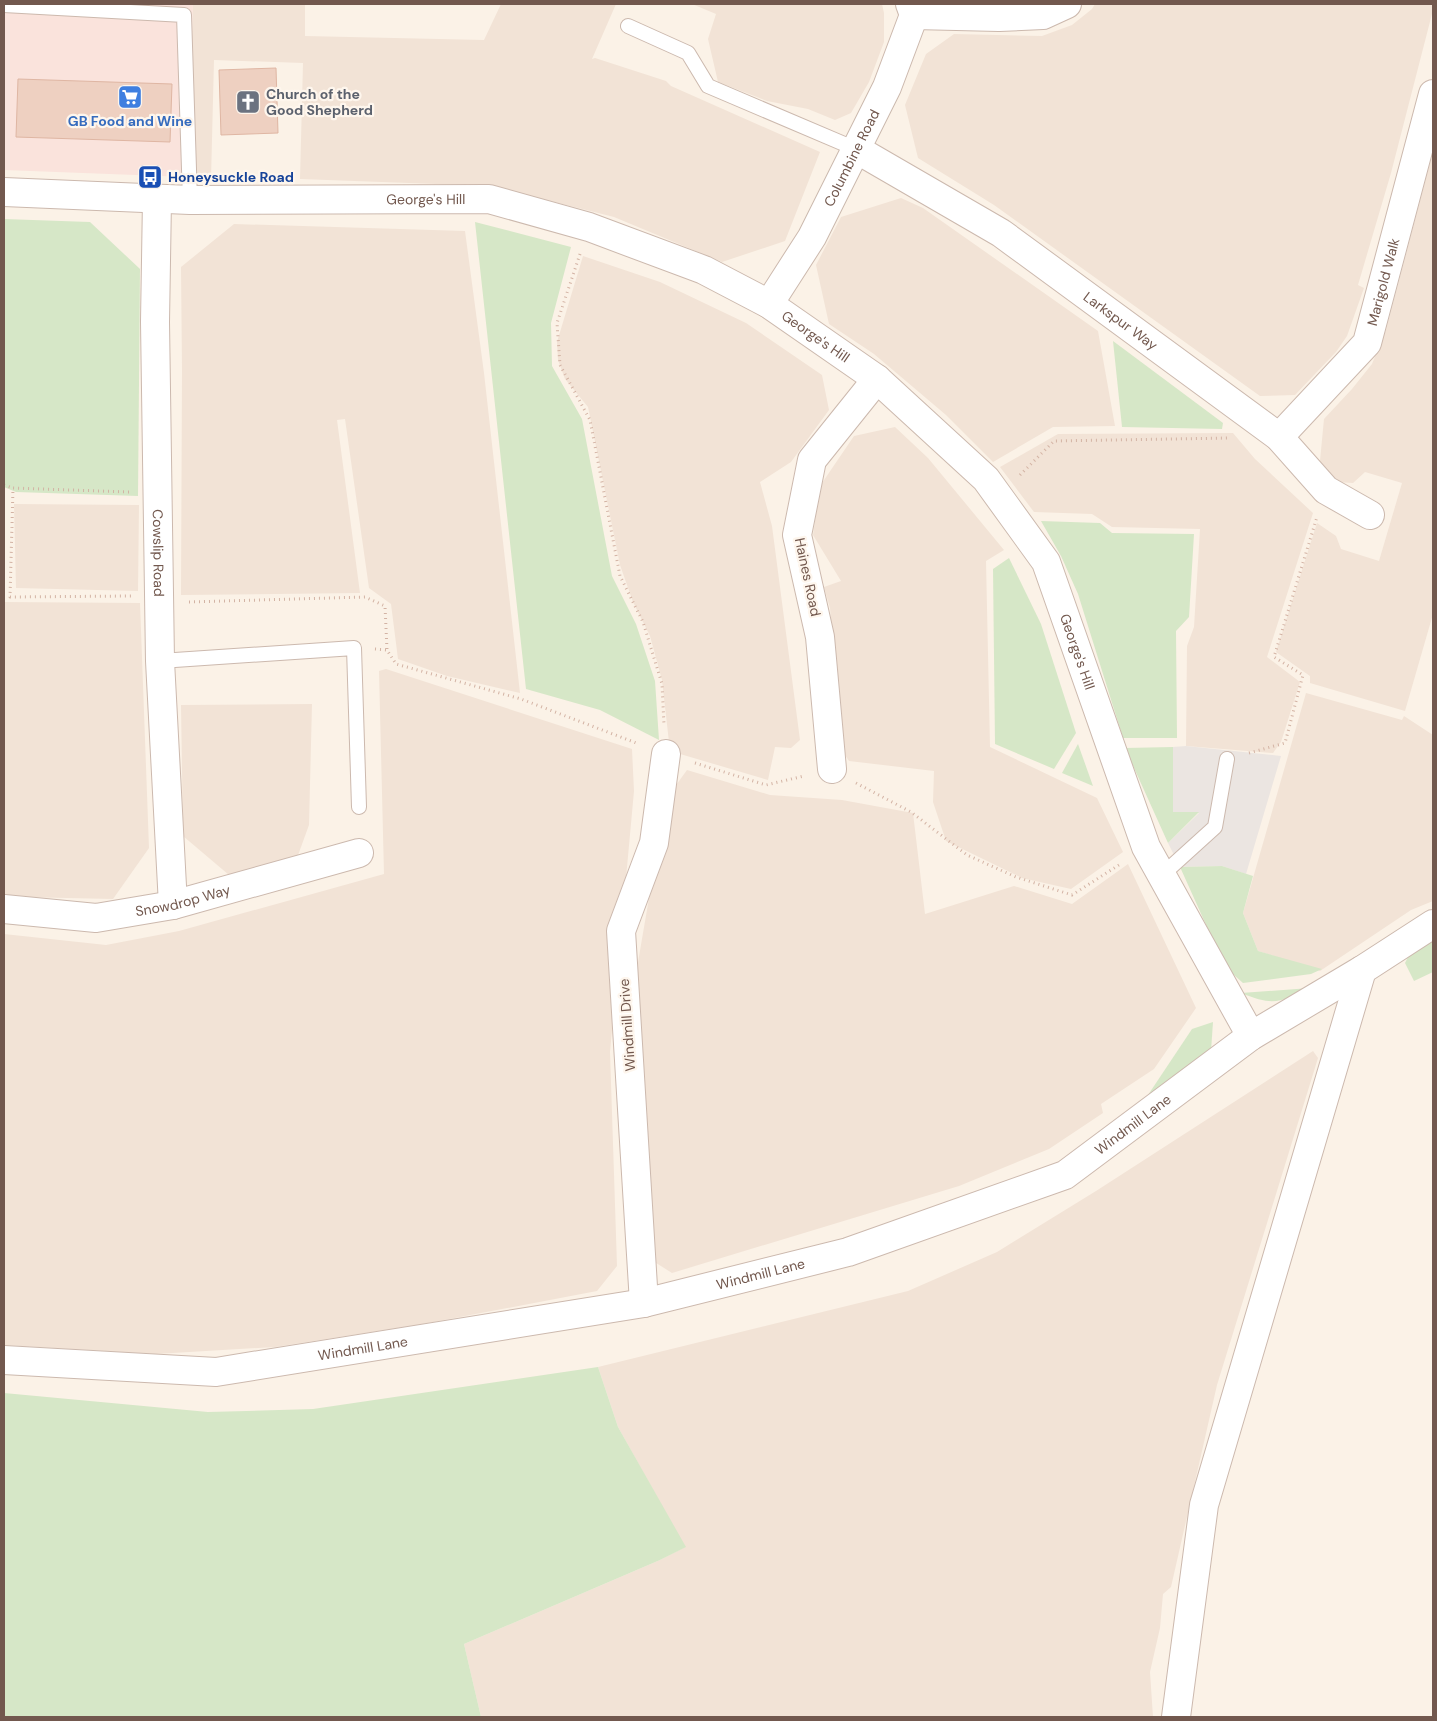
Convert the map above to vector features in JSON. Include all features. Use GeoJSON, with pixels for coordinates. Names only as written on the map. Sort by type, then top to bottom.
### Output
{"type":"FeatureCollection","features":[{"type":"Feature","properties":{"kind":"street"},"geometry":{"type":"LineString","coordinates":[[912,9],[999,17],[1043,14],[1067,4]]}},
{"type":"Feature","properties":{"kind":"street","name":"Columbine Road"},"geometry":{"type":"LineString","coordinates":[[769,304],[812,236],[887,87],[912,9]]}},
{"type":"Feature","properties":{"kind":"street","name":"Marigold Walk"},"geometry":{"type":"LineString","coordinates":[[1279,437],[1367,343],[1433,94]]}},
{"type":"Feature","properties":{"kind":"street","name":"Larkspur Way"},"geometry":{"type":"LineString","coordinates":[[856,149],[1001,233],[1279,437],[1326,490],[1370,515]]}},
{"type":"Feature","properties":{"kind":"street","name":"George's Hill"},"geometry":{"type":"LineString","coordinates":[[4,192],[190,200],[489,199],[589,227],[704,270],[769,304],[877,379],[986,479],[1046,562],[1146,847],[1251,1036]]}},
{"type":"Feature","properties":{"kind":"street","name":"Cowslip Road"},"geometry":{"type":"LineString","coordinates":[[157,199],[155,322],[160,660],[173,906]]}},
{"type":"Feature","properties":{"kind":"street","name":"Haines Road"},"geometry":{"type":"LineString","coordinates":[[832,769],[820,637],[798,534],[812,460],[877,379]]}},
{"type":"Feature","properties":{"kind":"street","name":"Windmill Drive"},"geometry":{"type":"LineString","coordinates":[[644,1302],[621,931],[654,843],[666,754]]}},
{"type":"Feature","properties":{"kind":"street","name":"Snowdrop Way"},"geometry":{"type":"LineString","coordinates":[[4,909],[96,918],[173,906],[359,853]]}},
{"type":"Feature","properties":{"kind":"street","name":"Windmill Lane"},"geometry":{"type":"LineString","coordinates":[[4,1360],[216,1372],[644,1302],[848,1252],[1065,1175],[1251,1036],[1362,970],[1433,924]]}},
{"type":"Feature","properties":{"kind":"street"},"geometry":{"type":"LineString","coordinates":[[1176,1717],[1204,1505],[1362,970]]}},
{"type":"Feature","properties":{"kind":"lane"},"geometry":{"type":"LineString","coordinates":[[4,5],[184,15],[190,200]]}},
{"type":"Feature","properties":{"kind":"lane"},"geometry":{"type":"LineString","coordinates":[[628,26],[688,53],[708,86],[856,149]]}},
{"type":"Feature","properties":{"kind":"lane"},"geometry":{"type":"LineString","coordinates":[[160,660],[354,648],[359,807]]}},
{"type":"Feature","properties":{"kind":"lane"},"geometry":{"type":"LineString","coordinates":[[1162,875],[1215,827],[1226,760]]}},
{"type":"Feature","properties":{"kind":"path"},"geometry":{"type":"LineString","coordinates":[[589,227],[558,323],[560,365],[590,420],[620,576],[643,622],[662,684],[666,754]]}},
{"type":"Feature","properties":{"kind":"path"},"geometry":{"type":"LineString","coordinates":[[998,496],[1054,441],[1231,438]]}},
{"type":"Feature","properties":{"kind":"path"},"geometry":{"type":"LineString","coordinates":[[4,485],[13,488],[158,493]]}},
{"type":"Feature","properties":{"kind":"path"},"geometry":{"type":"LineString","coordinates":[[13,488],[10,597],[159,595]]}},
{"type":"Feature","properties":{"kind":"path"},"geometry":{"type":"LineString","coordinates":[[1226,760],[1285,743],[1303,675],[1274,657],[1326,490]]}},
{"type":"Feature","properties":{"kind":"shaded area"},"geometry":{"type":"Polygon","coordinates":[[[4,4],[193,4],[188,177],[4,170],[4,4]]]}},
{"type":"Feature","properties":{"kind":"shaded area"},"geometry":{"type":"Polygon","coordinates":[[[193,4],[305,4],[305,36],[484,40],[501,4],[616,4],[592,59],[595,58],[666,81],[671,86],[820,152],[785,241],[722,262],[614,217],[491,186],[300,179],[303,63],[214,60],[211,179],[188,177],[193,4]]]}},
{"type":"Feature","properties":{"kind":"shaded area"},"geometry":{"type":"Polygon","coordinates":[[[692,4],[882,4],[884,13],[884,42],[869,82],[851,113],[835,120],[808,109],[767,101],[718,82],[708,39],[716,14],[692,4]]]}},
{"type":"Feature","properties":{"kind":"shaded area"},"geometry":{"type":"Polygon","coordinates":[[[1095,4],[1433,4],[1391,173],[1358,285],[1364,288],[1347,336],[1336,352],[1295,395],[1260,396],[994,205],[918,158],[905,105],[926,54],[954,34],[1042,36],[1072,25],[1092,9],[1095,4]]]}},
{"type":"Feature","properties":{"kind":"shaded area"},"geometry":{"type":"Polygon","coordinates":[[[1433,152],[1433,614],[1405,711],[1310,683],[1310,676],[1276,652],[1317,523],[1336,536],[1341,549],[1379,561],[1402,483],[1365,472],[1353,483],[1336,482],[1320,461],[1324,419],[1372,364],[1386,330],[1433,152]]]}},
{"type":"Feature","properties":{"kind":"shaded area"},"geometry":{"type":"Polygon","coordinates":[[[901,198],[923,208],[1098,331],[1115,426],[1053,427],[993,462],[946,415],[874,354],[829,324],[816,265],[841,217],[901,198]]]}},
{"type":"Feature","properties":{"kind":"shaded area"},"geometry":{"type":"Polygon","coordinates":[[[234,224],[465,231],[484,373],[520,693],[447,676],[398,659],[391,604],[369,588],[345,419],[337,420],[360,593],[181,595],[181,267],[234,224]]]}},
{"type":"Feature","properties":{"kind":"shaded area"},"geometry":{"type":"Polygon","coordinates":[[[583,256],[660,282],[746,323],[822,375],[829,410],[791,462],[760,482],[772,526],[800,740],[791,748],[775,747],[768,780],[670,751],[662,680],[650,636],[633,602],[620,565],[588,407],[565,379],[558,360],[557,342],[583,256]]]}},
{"type":"Feature","properties":{"kind":"shaded area"},"geometry":{"type":"Polygon","coordinates":[[[895,427],[928,458],[1004,550],[986,561],[990,747],[1097,798],[1123,852],[1071,889],[1022,878],[946,841],[933,802],[934,771],[849,761],[843,752],[830,608],[824,587],[841,581],[813,535],[820,486],[854,436],[895,427]]]}},
{"type":"Feature","properties":{"kind":"shaded area"},"geometry":{"type":"Polygon","coordinates":[[[1233,433],[1255,459],[1313,513],[1267,657],[1300,682],[1281,742],[1273,753],[1186,746],[1187,646],[1194,627],[1200,529],[1112,527],[1092,514],[1034,512],[1000,467],[1058,434],[1233,433]]]}},
{"type":"Feature","properties":{"kind":"shaded area"},"geometry":{"type":"Polygon","coordinates":[[[14,504],[139,505],[138,591],[16,588],[14,504]]]}},
{"type":"Feature","properties":{"kind":"shaded area"},"geometry":{"type":"Polygon","coordinates":[[[4,602],[140,603],[149,848],[113,899],[21,897],[4,894],[4,602]]]}},
{"type":"Feature","properties":{"kind":"shaded area"},"geometry":{"type":"Polygon","coordinates":[[[386,669],[632,749],[634,791],[610,1052],[617,1266],[597,1291],[423,1324],[275,1347],[156,1354],[4,1345],[4,934],[106,945],[179,931],[384,874],[379,671],[386,669]]]}},
{"type":"Feature","properties":{"kind":"shaded area"},"geometry":{"type":"Polygon","coordinates":[[[1306,693],[1402,720],[1404,716],[1433,735],[1433,901],[1411,910],[1320,971],[1258,951],[1243,913],[1306,693]]]}},
{"type":"Feature","properties":{"kind":"shaded area"},"geometry":{"type":"Polygon","coordinates":[[[312,704],[309,825],[297,858],[229,875],[183,836],[181,705],[312,704]]]}},
{"type":"Feature","properties":{"kind":"shaded area"},"geometry":{"type":"Polygon","coordinates":[[[1186,746],[1281,756],[1246,874],[1222,866],[1180,867],[1168,843],[1199,813],[1173,812],[1173,747],[1186,746]]]}},
{"type":"Feature","properties":{"kind":"shaded area"},"geometry":{"type":"Polygon","coordinates":[[[687,770],[770,795],[842,800],[913,813],[925,914],[1014,886],[1072,904],[1128,864],[1196,1008],[1154,1069],[1101,1104],[1103,1113],[1049,1149],[959,1186],[672,1273],[653,1261],[631,1003],[666,799],[687,770]]]}},
{"type":"Feature","properties":{"kind":"shaded area"},"geometry":{"type":"Polygon","coordinates":[[[1313,1051],[1318,1058],[1217,1385],[1171,1587],[1163,1594],[1160,1628],[1150,1672],[1153,1717],[481,1717],[464,1644],[660,1560],[685,1547],[618,1427],[598,1367],[908,1291],[997,1252],[1096,1191],[1313,1051]]]}},
{"type":"Feature","properties":{"kind":"green space"},"geometry":{"type":"Polygon","coordinates":[[[4,219],[90,222],[140,269],[138,496],[16,492],[4,487],[4,219]]]}},
{"type":"Feature","properties":{"kind":"green space"},"geometry":{"type":"Polygon","coordinates":[[[475,222],[571,247],[551,323],[552,366],[582,419],[612,576],[636,624],[655,681],[659,740],[600,710],[526,689],[475,222]]]}},
{"type":"Feature","properties":{"kind":"green space"},"geometry":{"type":"Polygon","coordinates":[[[1113,341],[1223,423],[1222,429],[1122,427],[1113,341]]]}},
{"type":"Feature","properties":{"kind":"green space"},"geometry":{"type":"Polygon","coordinates":[[[1041,521],[1100,523],[1112,533],[1194,534],[1189,617],[1176,631],[1177,738],[1123,738],[1078,594],[1061,556],[1041,521]]]}},
{"type":"Feature","properties":{"kind":"green space"},"geometry":{"type":"Polygon","coordinates":[[[1009,558],[1041,624],[1076,733],[1054,769],[995,744],[993,569],[1009,558]]]}},
{"type":"Feature","properties":{"kind":"green space"},"geometry":{"type":"Polygon","coordinates":[[[1078,744],[1093,786],[1062,773],[1078,744]]]}},
{"type":"Feature","properties":{"kind":"green space"},"geometry":{"type":"Polygon","coordinates":[[[1173,747],[1173,812],[1199,812],[1168,843],[1125,748],[1173,747]]]}},
{"type":"Feature","properties":{"kind":"green space"},"geometry":{"type":"Polygon","coordinates":[[[1222,866],[1253,876],[1243,913],[1258,951],[1322,969],[1311,974],[1243,983],[1225,967],[1180,867],[1222,866]]]}},
{"type":"Feature","properties":{"kind":"green space"},"geometry":{"type":"Polygon","coordinates":[[[1433,941],[1433,972],[1414,981],[1405,963],[1409,955],[1433,941]]]}},
{"type":"Feature","properties":{"kind":"green space"},"geometry":{"type":"Polygon","coordinates":[[[1310,988],[1291,997],[1276,1001],[1261,1000],[1241,993],[1310,988]]]}},
{"type":"Feature","properties":{"kind":"green space"},"geometry":{"type":"Polygon","coordinates":[[[1213,1022],[1211,1051],[1144,1101],[1192,1029],[1213,1022]]]}},
{"type":"Feature","properties":{"kind":"green space"},"geometry":{"type":"Polygon","coordinates":[[[598,1367],[618,1427],[686,1547],[660,1560],[464,1644],[481,1717],[4,1717],[4,1393],[208,1412],[313,1409],[598,1367]]]}},
{"type":"Feature","properties":{"kind":"building","name":"Church of the Good Shepherd"},"geometry":{"type":"Polygon","coordinates":[[[276,68],[278,133],[221,135],[219,70],[276,68]]]}},
{"type":"Feature","properties":{"kind":"building"},"geometry":{"type":"Polygon","coordinates":[[[18,79],[172,84],[170,142],[16,137],[18,79]]]}},
{"type":"Feature","properties":{"kind":"place","name":"GB Food and Wine"},"geometry":{"type":"Point","coordinates":[130,97]}},
{"type":"Feature","properties":{"kind":"place","name":"Church of the Good Shepherd"},"geometry":{"type":"Point","coordinates":[248,102]}},
{"type":"Feature","properties":{"kind":"place","name":"Honeysuckle Road"},"geometry":{"type":"Point","coordinates":[150,177]}}]}
